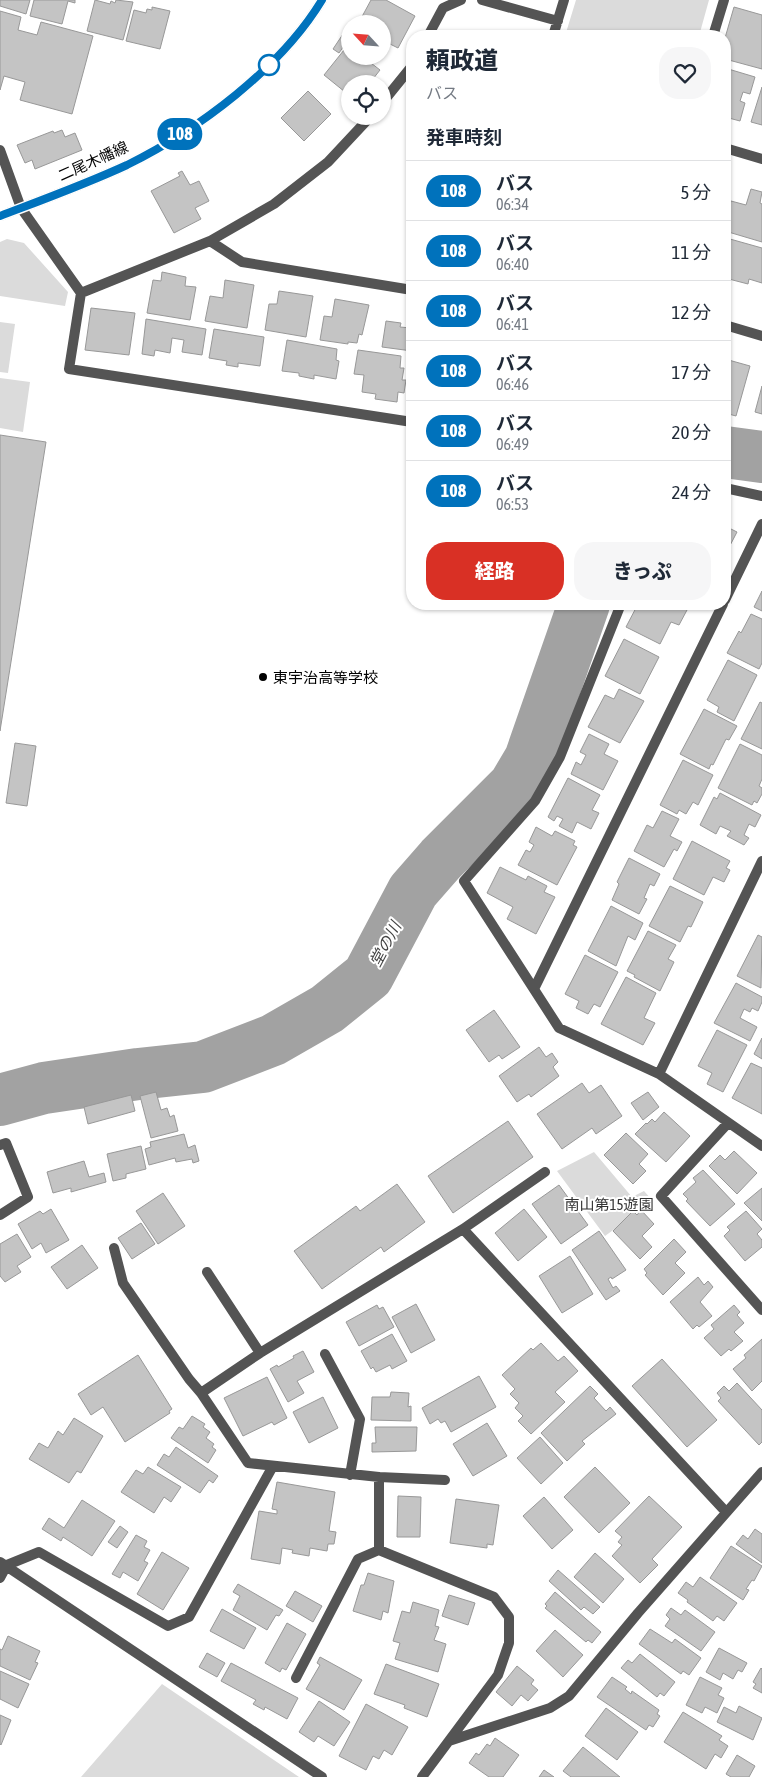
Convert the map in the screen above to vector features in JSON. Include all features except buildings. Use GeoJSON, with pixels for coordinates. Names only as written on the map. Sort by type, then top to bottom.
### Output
{"type":"FeatureCollection","features":[{"type":"Feature","properties":{"kind":"main road","name":"二尾木幡線"},"geometry":{"type":"LineString","coordinates":[[0,216],[127,164],[201,122],[267,67],[308,24],[322,0]]}},
{"type":"Feature","properties":{"kind":"street"},"geometry":{"type":"LineString","coordinates":[[431,30],[443,8],[461,0]]}},
{"type":"Feature","properties":{"kind":"street"},"geometry":{"type":"LineString","coordinates":[[482,0],[558,21]]}},
{"type":"Feature","properties":{"kind":"street"},"geometry":{"type":"LineString","coordinates":[[556,30],[564,0]]}},
{"type":"Feature","properties":{"kind":"street"},"geometry":{"type":"LineString","coordinates":[[715,30],[724,0]]}},
{"type":"Feature","properties":{"kind":"street"},"geometry":{"type":"LineString","coordinates":[[391,92],[406,73]]}},
{"type":"Feature","properties":{"kind":"street"},"geometry":{"type":"LineString","coordinates":[[81,293],[210,241],[274,204],[328,162],[363,125]]}},
{"type":"Feature","properties":{"kind":"street"},"geometry":{"type":"LineString","coordinates":[[0,150],[20,208],[81,293],[70,368],[406,421]]}},
{"type":"Feature","properties":{"kind":"street"},"geometry":{"type":"LineString","coordinates":[[731,150],[762,159]]}},
{"type":"Feature","properties":{"kind":"street"},"geometry":{"type":"LineString","coordinates":[[210,241],[242,262],[406,289]]}},
{"type":"Feature","properties":{"kind":"street"},"geometry":{"type":"LineString","coordinates":[[731,327],[762,336]]}},
{"type":"Feature","properties":{"kind":"street"},"geometry":{"type":"LineString","coordinates":[[731,489],[762,496]]}},
{"type":"Feature","properties":{"kind":"street"},"geometry":{"type":"LineString","coordinates":[[731,588],[762,524]]}},
{"type":"Feature","properties":{"kind":"street"},"geometry":{"type":"LineString","coordinates":[[619,610],[560,757],[535,801],[464,881],[559,1028],[659,1074],[762,1146]]}},
{"type":"Feature","properties":{"kind":"street"},"geometry":{"type":"LineString","coordinates":[[534,990],[720,610]]}},
{"type":"Feature","properties":{"kind":"street"},"geometry":{"type":"LineString","coordinates":[[659,1074],[762,861]]}},
{"type":"Feature","properties":{"kind":"street"},"geometry":{"type":"LineString","coordinates":[[728,1122],[661,1196],[762,1310]]}},
{"type":"Feature","properties":{"kind":"street"},"geometry":{"type":"LineString","coordinates":[[0,1145],[6,1143],[28,1197],[0,1215]]}},
{"type":"Feature","properties":{"kind":"street"},"geometry":{"type":"LineString","coordinates":[[201,1392],[260,1353],[463,1229],[545,1172]]}},
{"type":"Feature","properties":{"kind":"street"},"geometry":{"type":"LineString","coordinates":[[463,1229],[726,1512]]}},
{"type":"Feature","properties":{"kind":"street"},"geometry":{"type":"LineString","coordinates":[[114,1248],[123,1283],[188,1379],[201,1392],[248,1463],[379,1477],[445,1480]]}},
{"type":"Feature","properties":{"kind":"street"},"geometry":{"type":"LineString","coordinates":[[207,1272],[260,1353]]}},
{"type":"Feature","properties":{"kind":"street"},"geometry":{"type":"LineString","coordinates":[[325,1354],[360,1419],[350,1474]]}},
{"type":"Feature","properties":{"kind":"street"},"geometry":{"type":"LineString","coordinates":[[3,1563],[39,1552],[168,1626],[189,1617],[273,1466]]}},
{"type":"Feature","properties":{"kind":"street"},"geometry":{"type":"LineString","coordinates":[[449,1741],[550,1708],[569,1696],[762,1472]]}},
{"type":"Feature","properties":{"kind":"street"},"geometry":{"type":"LineString","coordinates":[[379,1477],[379,1550]]}},
{"type":"Feature","properties":{"kind":"street"},"geometry":{"type":"LineString","coordinates":[[296,1678],[358,1559],[379,1550],[494,1597],[509,1618],[510,1643],[498,1675],[422,1777]]}},
{"type":"Feature","properties":{"kind":"street"},"geometry":{"type":"LineString","coordinates":[[0,1578],[3,1563]]}},
{"type":"Feature","properties":{"kind":"street"},"geometry":{"type":"LineString","coordinates":[[3,1563],[322,1777]]}},
{"type":"Feature","properties":{"kind":"green space"},"geometry":{"type":"Polygon","coordinates":[[[576,0],[709,0],[701,30],[567,30],[576,0]]]}},
{"type":"Feature","properties":{"kind":"green space"},"geometry":{"type":"Polygon","coordinates":[[[7,239],[24,243],[68,292],[65,306],[0,296],[0,242],[7,239]]]}},
{"type":"Feature","properties":{"kind":"green space"},"geometry":{"type":"Polygon","coordinates":[[[0,322],[15,324],[8,373],[0,372],[0,322]]]}},
{"type":"Feature","properties":{"kind":"green space"},"geometry":{"type":"Polygon","coordinates":[[[0,378],[30,382],[23,432],[0,428],[0,378]]]}},
{"type":"Feature","properties":{"kind":"green space","name":"南山第15遊園"},"geometry":{"type":"Polygon","coordinates":[[[594,1152],[632,1197],[644,1191],[653,1201],[605,1236],[557,1171],[594,1152]]]}},
{"type":"Feature","properties":{"kind":"green space"},"geometry":{"type":"Polygon","coordinates":[[[162,1684],[299,1777],[81,1777],[162,1684]]]}},
{"type":"Feature","properties":{"kind":"waterway","name":"堂の川"},"geometry":{"type":"LineString","coordinates":[[731,453],[762,457]]}},
{"type":"Feature","properties":{"kind":"waterway","name":"堂の川"},"geometry":{"type":"LineString","coordinates":[[0,1100],[44,1088],[138,1074],[203,1067],[273,1040],[327,1009],[368,976],[413,891],[441,859],[514,786],[530,759],[582,610]]}},
{"type":"Feature","properties":{"kind":"bus line","name":"108"},"geometry":{"type":"LineString","coordinates":[[0,216],[127,164],[201,122],[267,67],[308,24],[322,0]]}},
{"type":"Feature","properties":{"kind":"place","name":"東宇治高等学校"},"geometry":{"type":"Point","coordinates":[263,677]}}]}
